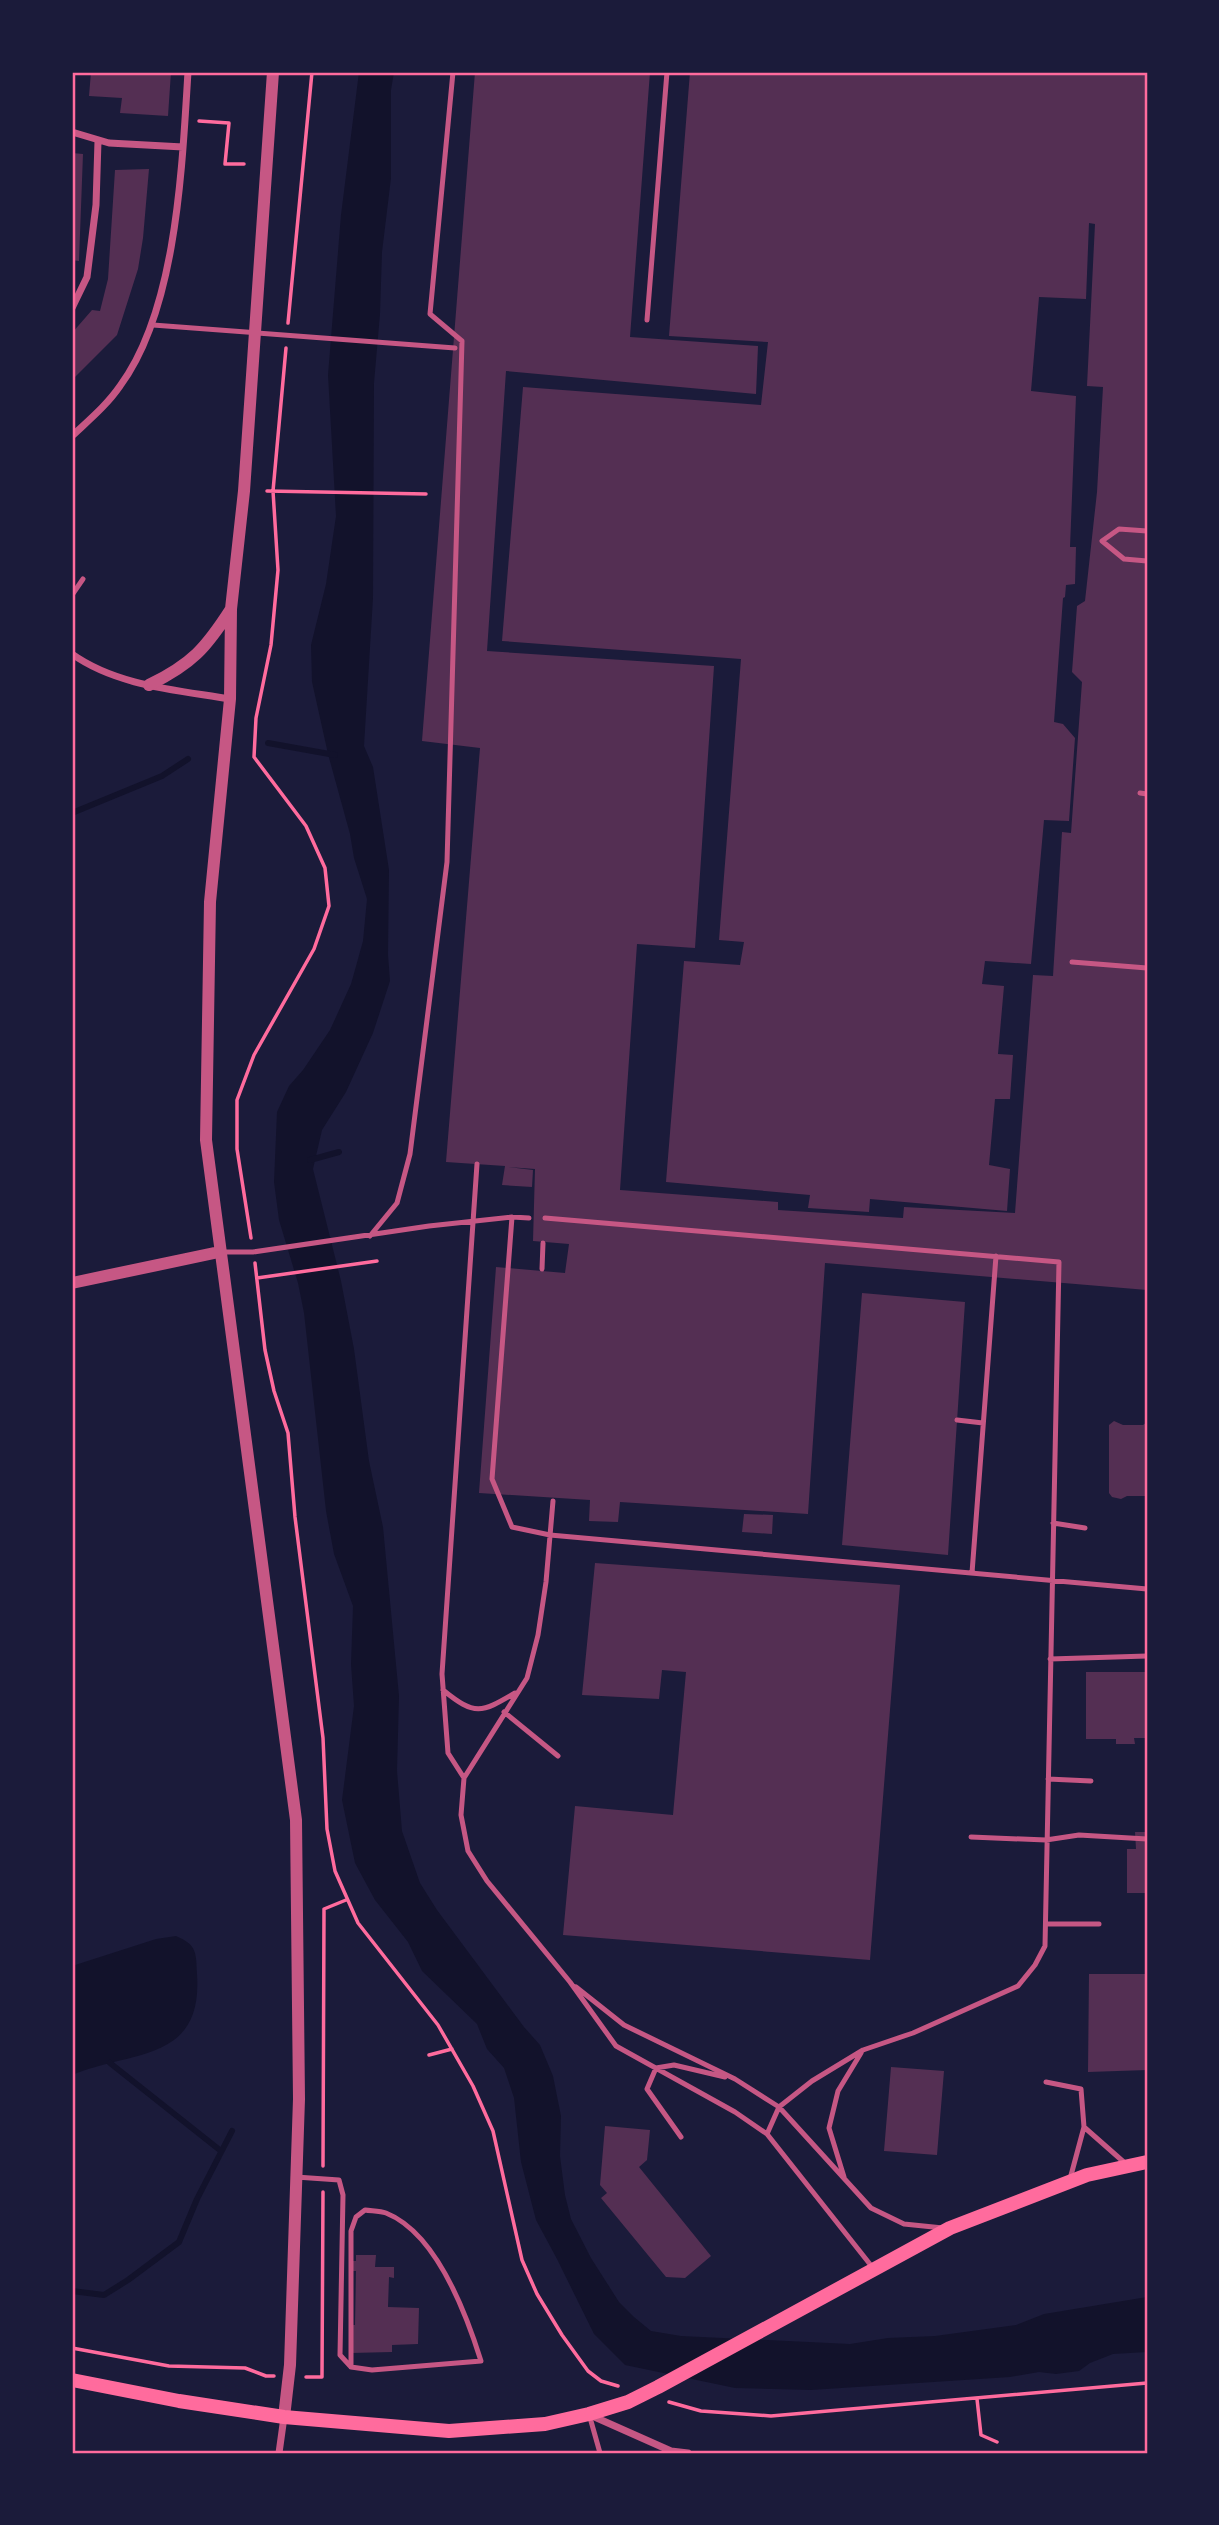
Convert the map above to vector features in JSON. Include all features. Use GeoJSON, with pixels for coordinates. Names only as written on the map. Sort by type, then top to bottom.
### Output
{"type":"FeatureCollection","features":[{"type":"Feature","properties":{"kind":"main road"},"geometry":{"type":"LineString","coordinates":[[72,2380],[179,2401],[284,2417],[449,2431],[545,2424],[628,2402],[659,2388],[950,2228],[1087,2175],[1147,2162]]}},
{"type":"Feature","properties":{"kind":"street"},"geometry":{"type":"LineString","coordinates":[[72,436],[109,401],[122,384],[153,326],[171,246],[183,148],[188,72]]}},
{"type":"Feature","properties":{"kind":"street"},"geometry":{"type":"LineString","coordinates":[[273,72],[244,491],[232,609],[230,699],[210,902],[206,1140],[296,1820],[299,2099],[289,2377],[279,2453]]}},
{"type":"Feature","properties":{"kind":"street"},"geometry":{"type":"LineString","coordinates":[[72,132],[98,141],[183,148]]}},
{"type":"Feature","properties":{"kind":"street"},"geometry":{"type":"LineString","coordinates":[[72,308],[87,277],[96,205],[98,141]]}},
{"type":"Feature","properties":{"kind":"street"},"geometry":{"type":"LineString","coordinates":[[149,685],[182,668],[193,659],[232,609]]}},
{"type":"Feature","properties":{"kind":"street"},"geometry":{"type":"LineString","coordinates":[[72,654],[101,672],[149,685],[230,699]]}},
{"type":"Feature","properties":{"kind":"street"},"geometry":{"type":"LineString","coordinates":[[72,1283],[219,1252]]}},
{"type":"Feature","properties":{"kind":"street"},"geometry":{"type":"LineString","coordinates":[[589,2414],[671,2451],[688,2453]]}},
{"type":"Feature","properties":{"kind":"lane"},"geometry":{"type":"LineString","coordinates":[[370,1236],[397,1203],[410,1154],[447,862],[462,341],[430,314],[453,72]]}},
{"type":"Feature","properties":{"kind":"lane"},"geometry":{"type":"LineString","coordinates":[[647,320],[667,72]]}},
{"type":"Feature","properties":{"kind":"lane"},"geometry":{"type":"LineString","coordinates":[[153,326],[455,348]]}},
{"type":"Feature","properties":{"kind":"lane"},"geometry":{"type":"LineString","coordinates":[[1147,531],[1119,529],[1102,541],[1124,559],[1147,561]]}},
{"type":"Feature","properties":{"kind":"lane"},"geometry":{"type":"LineString","coordinates":[[72,594],[83,579]]}},
{"type":"Feature","properties":{"kind":"lane"},"geometry":{"type":"LineString","coordinates":[[1140,793],[1147,794]]}},
{"type":"Feature","properties":{"kind":"lane"},"geometry":{"type":"LineString","coordinates":[[1072,962],[1147,968]]}},
{"type":"Feature","properties":{"kind":"lane"},"geometry":{"type":"LineString","coordinates":[[464,1778],[448,1753],[442,1674],[477,1164]]}},
{"type":"Feature","properties":{"kind":"lane"},"geometry":{"type":"LineString","coordinates":[[219,1252],[253,1252],[429,1226],[512,1217],[529,1218]]}},
{"type":"Feature","properties":{"kind":"lane"},"geometry":{"type":"LineString","coordinates":[[512,1217],[492,1479],[512,1527],[550,1535],[1147,1589]]}},
{"type":"Feature","properties":{"kind":"lane"},"geometry":{"type":"LineString","coordinates":[[545,1218],[1059,1262],[1045,1946],[1035,1965],[1018,1986],[913,2033],[863,2050],[812,2081],[779,2107],[767,2134]]}},
{"type":"Feature","properties":{"kind":"lane"},"geometry":{"type":"LineString","coordinates":[[542,1269],[543,1243]]}},
{"type":"Feature","properties":{"kind":"lane"},"geometry":{"type":"LineString","coordinates":[[972,1573],[996,1256]]}},
{"type":"Feature","properties":{"kind":"lane"},"geometry":{"type":"LineString","coordinates":[[957,1420],[984,1423]]}},
{"type":"Feature","properties":{"kind":"lane"},"geometry":{"type":"LineString","coordinates":[[553,1501],[547,1582],[527,1678],[464,1778],[461,1815],[468,1851],[487,1881],[570,1982],[616,2046],[734,2112],[767,2134],[875,2270]]}},
{"type":"Feature","properties":{"kind":"lane"},"geometry":{"type":"LineString","coordinates":[[1053,1522],[1085,1528]]}},
{"type":"Feature","properties":{"kind":"lane"},"geometry":{"type":"LineString","coordinates":[[1051,1659],[1147,1656]]}},
{"type":"Feature","properties":{"kind":"lane"},"geometry":{"type":"LineString","coordinates":[[443,1690],[465,1708],[488,1709],[518,1691]]}},
{"type":"Feature","properties":{"kind":"lane"},"geometry":{"type":"LineString","coordinates":[[504,1712],[558,1756]]}},
{"type":"Feature","properties":{"kind":"lane"},"geometry":{"type":"LineString","coordinates":[[1048,1780],[1091,1781]]}},
{"type":"Feature","properties":{"kind":"lane"},"geometry":{"type":"LineString","coordinates":[[971,1837],[1046,1840],[1079,1835],[1147,1839]]}},
{"type":"Feature","properties":{"kind":"lane"},"geometry":{"type":"LineString","coordinates":[[1045,1924],[1099,1924]]}},
{"type":"Feature","properties":{"kind":"lane"},"geometry":{"type":"LineString","coordinates":[[570,1982],[624,2025],[734,2079],[779,2107],[871,2208],[904,2224],[950,2228]]}},
{"type":"Feature","properties":{"kind":"lane"},"geometry":{"type":"LineString","coordinates":[[845,2180],[829,2128],[838,2091],[863,2050]]}},
{"type":"Feature","properties":{"kind":"lane"},"geometry":{"type":"LineString","coordinates":[[656,2068],[674,2065],[734,2079]]}},
{"type":"Feature","properties":{"kind":"lane"},"geometry":{"type":"LineString","coordinates":[[656,2068],[647,2089],[681,2137]]}},
{"type":"Feature","properties":{"kind":"lane"},"geometry":{"type":"LineString","coordinates":[[1046,2082],[1081,2089],[1084,2127],[1069,2182]]}},
{"type":"Feature","properties":{"kind":"lane"},"geometry":{"type":"LineString","coordinates":[[1084,2127],[1129,2166]]}},
{"type":"Feature","properties":{"kind":"lane"},"geometry":{"type":"LineString","coordinates":[[296,2177],[339,2180],[342,2195],[340,2355],[351,2367],[372,2370],[481,2361],[470,2328],[434,2254],[411,2229],[385,2213],[365,2210],[356,2217],[351,2231],[351,2367]]}},
{"type":"Feature","properties":{"kind":"lane"},"geometry":{"type":"LineString","coordinates":[[589,2414],[600,2453]]}},
{"type":"Feature","properties":{"kind":"path"},"geometry":{"type":"LineString","coordinates":[[288,328],[312,72]]}},
{"type":"Feature","properties":{"kind":"path"},"geometry":{"type":"LineString","coordinates":[[197,121],[229,123],[225,163],[244,164]]}},
{"type":"Feature","properties":{"kind":"path"},"geometry":{"type":"LineString","coordinates":[[250,1227],[237,1149],[237,1100],[254,1055],[314,949],[329,906],[325,869],[306,826],[254,757],[256,718],[271,645],[278,570],[273,491],[286,342]]}},
{"type":"Feature","properties":{"kind":"path"},"geometry":{"type":"LineString","coordinates":[[267,491],[426,494]]}},
{"type":"Feature","properties":{"kind":"path"},"geometry":{"type":"LineString","coordinates":[[377,1261],[257,1278],[265,1350],[274,1391],[288,1433],[295,1517],[323,1738],[327,1829],[335,1871],[358,1923],[438,2025],[493,2131]]}},
{"type":"Feature","properties":{"kind":"path"},"geometry":{"type":"LineString","coordinates":[[323,2155],[324,1909],[346,1900]]}},
{"type":"Feature","properties":{"kind":"path"},"geometry":{"type":"LineString","coordinates":[[429,2054],[452,2049]]}},
{"type":"Feature","properties":{"kind":"path"},"geometry":{"type":"LineString","coordinates":[[317,2378],[322,2377],[323,2191]]}},
{"type":"Feature","properties":{"kind":"path"},"geometry":{"type":"LineString","coordinates":[[72,2347],[169,2366],[245,2368],[266,2376]]}},
{"type":"Feature","properties":{"kind":"path"},"geometry":{"type":"LineString","coordinates":[[977,2399],[981,2435],[997,2442]]}},
{"type":"Feature","properties":{"kind":"shaded area"},"geometry":{"type":"Polygon","coordinates":[[[359,72],[394,72],[391,90],[391,178],[382,252],[374,383],[373,598],[364,746],[373,767],[389,870],[390,981],[373,1033],[346,1092],[322,1130],[313,1169],[341,1281],[354,1349],[369,1461],[383,1527],[399,1696],[397,1771],[402,1831],[420,1883],[437,1910],[540,2045],[553,2076],[561,2116],[560,2156],[571,2219],[591,2258],[619,2302],[651,2331],[681,2336],[850,2344],[1016,2325],[1044,2314],[1147,2297],[1147,2352],[1113,2354],[1090,2363],[1079,2371],[1056,2374],[1039,2372],[1010,2377],[811,2390],[735,2388],[625,2365],[594,2334],[536,2220],[521,2162],[514,2098],[504,2068],[487,2049],[477,2024],[422,1971],[408,1942],[375,1900],[355,1863],[342,1800],[354,1706],[351,1664],[353,1606],[334,1554],[326,1511],[304,1313],[279,1220],[274,1182],[277,1112],[289,1086],[330,1030],[351,984],[363,941],[367,899],[354,858],[312,682],[311,645],[326,584],[336,516],[328,375],[341,215],[359,72]]]}},
{"type":"Feature","properties":{"kind":"shaded area"},"geometry":{"type":"Polygon","coordinates":[[[176,1936],[192,1946],[196,1960],[196,2003],[188,2024],[176,2038],[159,2048],[72,2075],[72,1966],[156,1939],[176,1936]]]}},
{"type":"Feature","properties":{"kind":"building"},"geometry":{"type":"Polygon","coordinates":[[[91,72],[171,72],[168,116],[120,113],[122,98],[89,96],[91,72]]]}},
{"type":"Feature","properties":{"kind":"building"},"geometry":{"type":"Polygon","coordinates":[[[475,72],[650,72],[630,337],[758,346],[756,394],[506,371],[487,651],[714,666],[695,948],[637,944],[620,1190],[778,1202],[778,1210],[903,1218],[904,1207],[1015,1213],[1033,975],[1053,976],[1062,832],[1071,833],[1082,682],[1072,672],[1077,606],[1085,601],[1097,492],[1103,387],[1087,386],[1095,224],[1089,223],[1086,299],[1039,297],[1031,391],[1076,396],[1070,547],[1076,547],[1075,584],[1066,585],[1063,598],[1054,722],[1063,724],[1075,738],[1069,821],[1044,820],[1031,964],[985,961],[982,984],[1004,986],[998,1054],[1013,1055],[1010,1099],[995,1099],[989,1165],[1010,1169],[1007,1211],[870,1199],[869,1212],[808,1208],[810,1195],[666,1182],[684,961],[740,965],[744,942],[719,940],[741,659],[502,641],[523,387],[761,405],[768,342],[669,336],[690,72],[1147,72],[1147,1290],[825,1263],[808,1514],[620,1502],[618,1522],[589,1521],[590,1500],[479,1493],[496,1267],[565,1273],[569,1244],[533,1241],[535,1169],[508,1167],[533,1170],[532,1187],[502,1185],[505,1166],[446,1162],[480,748],[422,741],[475,72]]]}},
{"type":"Feature","properties":{"kind":"building"},"geometry":{"type":"Polygon","coordinates":[[[72,153],[83,154],[79,261],[72,260],[72,153]]]}},
{"type":"Feature","properties":{"kind":"building"},"geometry":{"type":"Polygon","coordinates":[[[149,169],[138,269],[117,335],[72,380],[72,333],[92,310],[100,311],[108,279],[115,170],[149,169]]]}},
{"type":"Feature","properties":{"kind":"building"},"geometry":{"type":"Polygon","coordinates":[[[862,1293],[965,1302],[948,1555],[842,1545],[862,1293]]]}},
{"type":"Feature","properties":{"kind":"building"},"geometry":{"type":"Polygon","coordinates":[[[1114,1421],[1123,1425],[1143,1425],[1147,1422],[1145,1496],[1127,1496],[1121,1499],[1112,1497],[1109,1493],[1109,1425],[1114,1421]]]}},
{"type":"Feature","properties":{"kind":"building"},"geometry":{"type":"Polygon","coordinates":[[[744,1514],[773,1515],[772,1534],[742,1532],[744,1514]]]}},
{"type":"Feature","properties":{"kind":"building"},"geometry":{"type":"Polygon","coordinates":[[[595,1563],[900,1585],[870,1960],[563,1935],[575,1806],[673,1815],[686,1672],[662,1670],[659,1699],[582,1695],[595,1563]]]}},
{"type":"Feature","properties":{"kind":"building"},"geometry":{"type":"Polygon","coordinates":[[[1086,1672],[1147,1672],[1147,1738],[1134,1738],[1135,1744],[1116,1744],[1116,1739],[1086,1739],[1086,1672]]]}},
{"type":"Feature","properties":{"kind":"building"},"geometry":{"type":"Polygon","coordinates":[[[1135,1832],[1147,1832],[1147,1893],[1127,1893],[1127,1849],[1136,1849],[1135,1832]]]}},
{"type":"Feature","properties":{"kind":"building"},"geometry":{"type":"Polygon","coordinates":[[[1089,1974],[1147,1974],[1147,2070],[1088,2072],[1089,1974]]]}},
{"type":"Feature","properties":{"kind":"building"},"geometry":{"type":"Polygon","coordinates":[[[891,2067],[944,2071],[937,2155],[884,2151],[891,2067]]]}},
{"type":"Feature","properties":{"kind":"building"},"geometry":{"type":"Polygon","coordinates":[[[605,2126],[650,2130],[647,2160],[639,2167],[711,2256],[685,2278],[666,2277],[601,2198],[607,2193],[600,2185],[605,2126]]]}},
{"type":"Feature","properties":{"kind":"building"},"geometry":{"type":"Polygon","coordinates":[[[356,2255],[376,2255],[375,2267],[394,2267],[394,2278],[389,2277],[388,2307],[419,2308],[418,2344],[392,2345],[392,2352],[351,2353],[351,2325],[355,2325],[356,2271],[351,2271],[356,2255]]]}},
{"type":"Feature","properties":{"kind":"waterway"},"geometry":{"type":"LineString","coordinates":[[268,743],[335,755]]}},
{"type":"Feature","properties":{"kind":"waterway"},"geometry":{"type":"LineString","coordinates":[[72,813],[162,776],[188,759]]}},
{"type":"Feature","properties":{"kind":"waterway"},"geometry":{"type":"LineString","coordinates":[[310,1160],[339,1152]]}},
{"type":"Feature","properties":{"kind":"waterway"},"geometry":{"type":"LineString","coordinates":[[110,2063],[221,2151]]}},
{"type":"Feature","properties":{"kind":"waterway"},"geometry":{"type":"LineString","coordinates":[[72,2291],[104,2295],[179,2242],[197,2199],[232,2131]]}}]}
